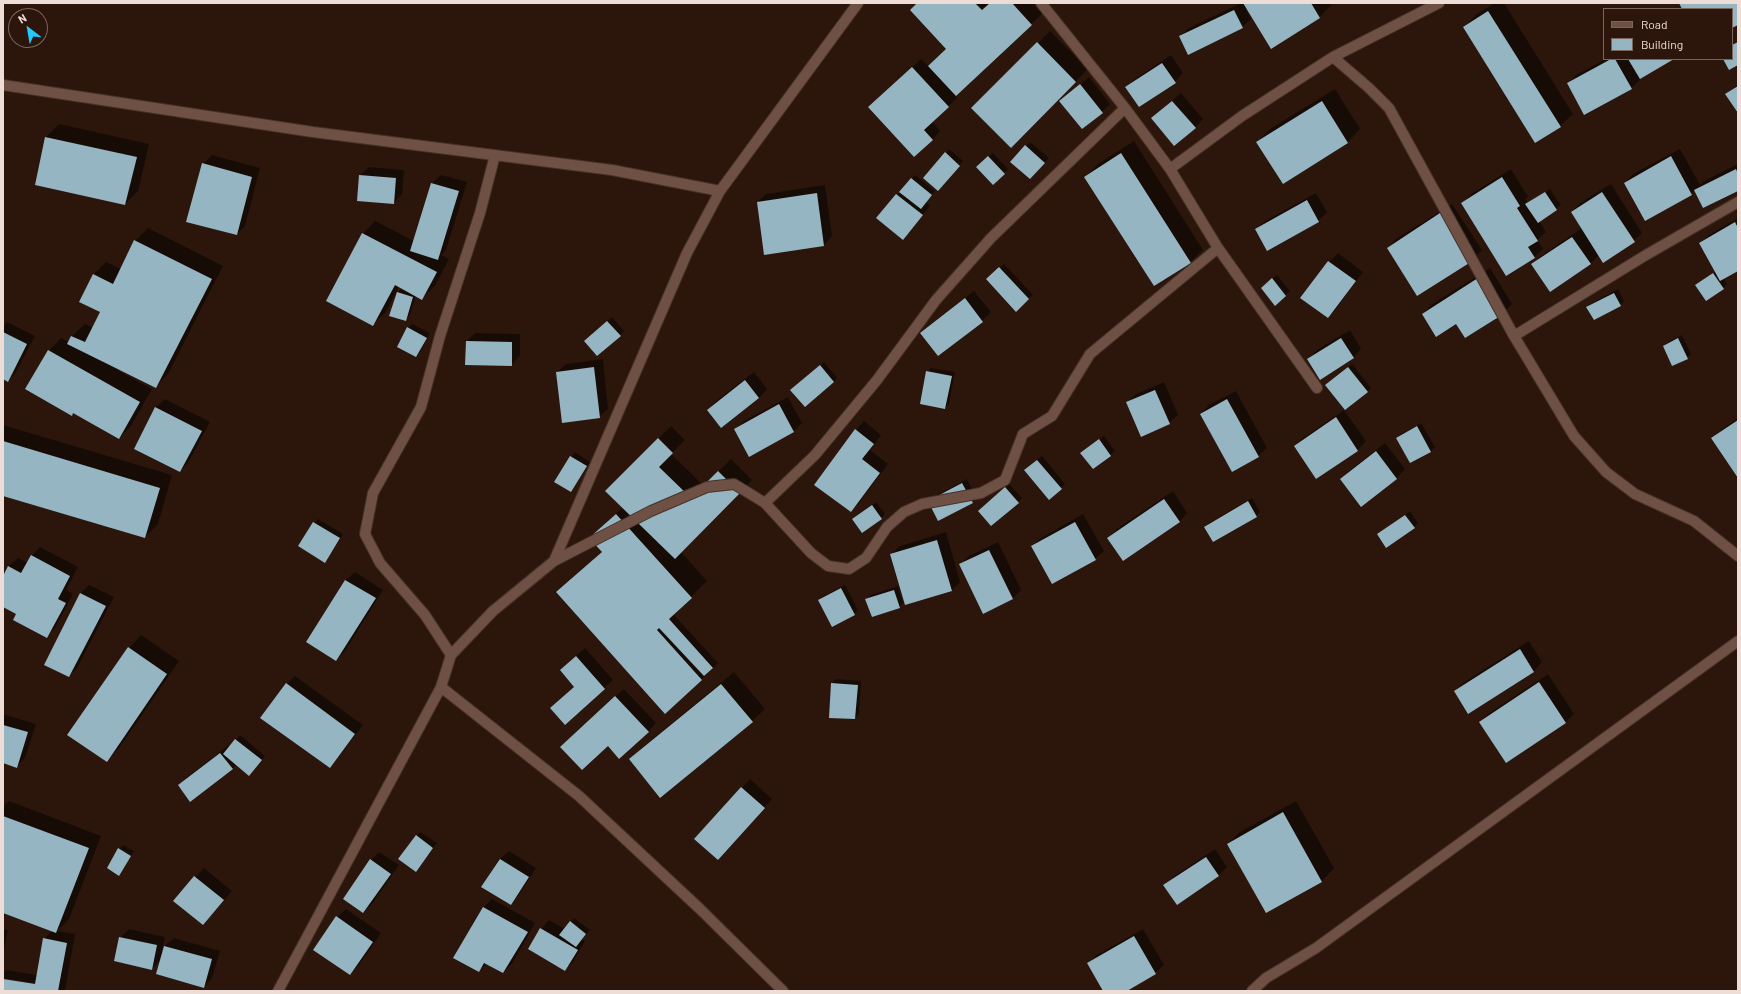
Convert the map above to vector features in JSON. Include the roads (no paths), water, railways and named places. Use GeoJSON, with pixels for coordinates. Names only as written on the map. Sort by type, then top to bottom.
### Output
{"type":"FeatureCollection","features":[{"type":"Feature","properties":{"kind":"street"},"geometry":{"type":"LineString","coordinates":[[554,561],[687,253],[720,191],[858,3]]}},
{"type":"Feature","properties":{"kind":"street"},"geometry":{"type":"LineString","coordinates":[[1041,3],[1125,108],[1170,170],[1218,248],[1318,388]]}},
{"type":"Feature","properties":{"kind":"street"},"geometry":{"type":"LineString","coordinates":[[1170,170],[1242,116],[1333,56],[1439,3]]}},
{"type":"Feature","properties":{"kind":"street"},"geometry":{"type":"LineString","coordinates":[[1333,56],[1390,108],[1514,336],[1574,436],[1606,472],[1635,494],[1694,521],[1738,556]]}},
{"type":"Feature","properties":{"kind":"street"},"geometry":{"type":"LineString","coordinates":[[3,86],[313,132],[612,170],[720,191]]}},
{"type":"Feature","properties":{"kind":"street"},"geometry":{"type":"LineString","coordinates":[[766,503],[815,455],[877,380],[936,300],[991,238],[1125,108]]}},
{"type":"Feature","properties":{"kind":"street"},"geometry":{"type":"LineString","coordinates":[[451,655],[425,615],[380,563],[365,534],[373,493],[421,407],[440,336],[480,213],[495,154]]}},
{"type":"Feature","properties":{"kind":"street"},"geometry":{"type":"LineString","coordinates":[[1514,336],[1646,255],[1738,202]]}},
{"type":"Feature","properties":{"kind":"street"},"geometry":{"type":"LineString","coordinates":[[278,991],[441,687],[451,655],[493,611],[554,561],[651,511],[707,487],[734,484],[766,503],[811,553],[828,566],[849,569],[866,558],[887,527],[904,512],[922,504],[981,493],[1005,480],[1023,434],[1052,416],[1090,354],[1218,248]]}},
{"type":"Feature","properties":{"kind":"street"},"geometry":{"type":"LineString","coordinates":[[1252,991],[1266,978],[1316,948],[1738,641]]}},
{"type":"Feature","properties":{"kind":"street"},"geometry":{"type":"LineString","coordinates":[[441,687],[579,796],[700,909],[784,991]]}}]}
